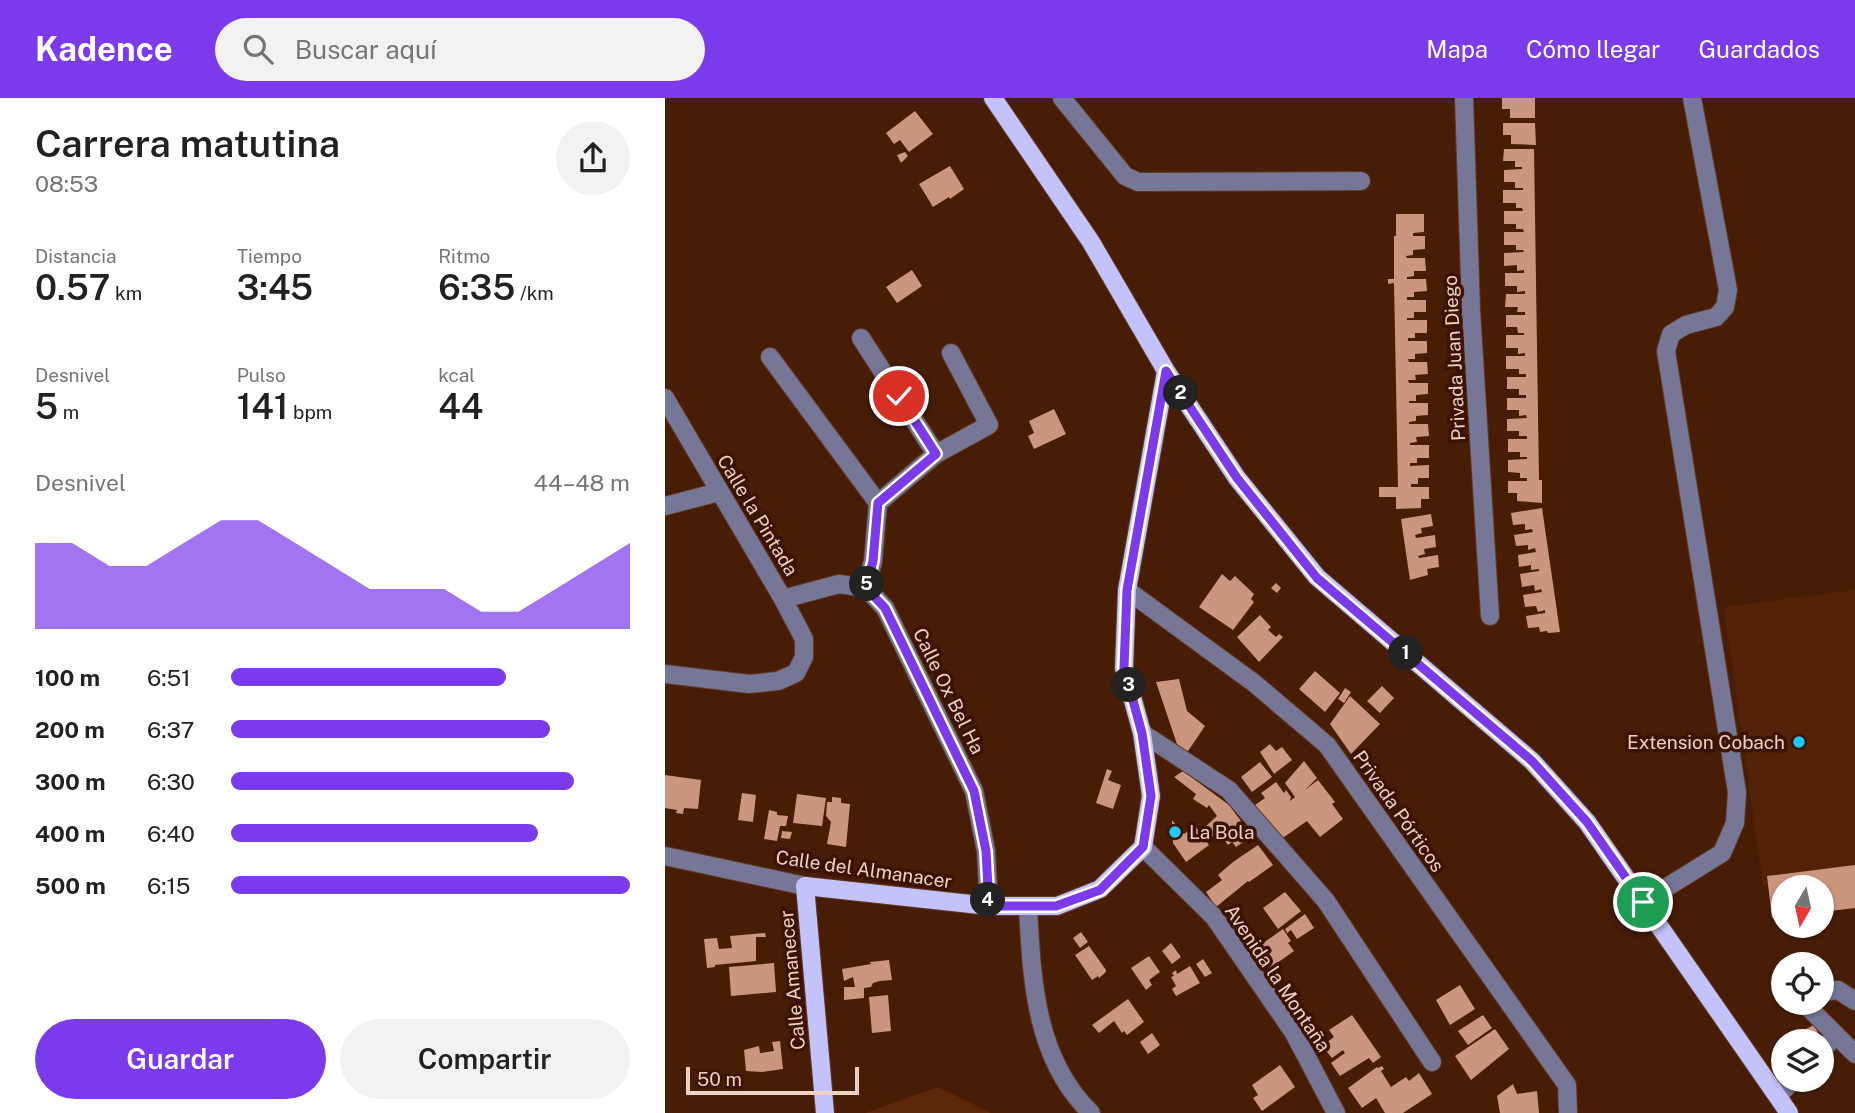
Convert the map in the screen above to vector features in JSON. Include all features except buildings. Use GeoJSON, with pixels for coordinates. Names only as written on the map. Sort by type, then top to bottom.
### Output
{"type":"FeatureCollection","features":[{"type":"Feature","properties":{"kind":"main road"},"geometry":{"type":"LineString","coordinates":[[993,98],[1091,242],[1166,371],[1237,478],[1317,578],[1532,761],[1587,822],[1789,1113]]}},
{"type":"Feature","properties":{"kind":"main road"},"geometry":{"type":"LineString","coordinates":[[1143,847],[1151,796],[1142,733],[1124,668],[1127,590],[1166,371]]}},
{"type":"Feature","properties":{"kind":"main road","name":"Calle del Almanacer"},"geometry":{"type":"LineString","coordinates":[[806,886],[989,906],[1056,906],[1100,890],[1143,847]]}},
{"type":"Feature","properties":{"kind":"main road","name":"Calle Amanecer"},"geometry":{"type":"LineString","coordinates":[[806,886],[825,1113]]}},
{"type":"Feature","properties":{"kind":"street"},"geometry":{"type":"LineString","coordinates":[[1062,98],[1125,176],[1138,182],[1361,181]]}},
{"type":"Feature","properties":{"kind":"street","name":"Privada Juan Diego"},"geometry":{"type":"LineString","coordinates":[[1464,98],[1472,310],[1490,616]]}},
{"type":"Feature","properties":{"kind":"street"},"geometry":{"type":"LineString","coordinates":[[1643,902],[1722,853],[1735,823],[1737,792],[1666,351],[1671,334],[1686,325],[1716,317],[1725,307],[1728,290],[1692,98]]}},
{"type":"Feature","properties":{"kind":"street"},"geometry":{"type":"LineString","coordinates":[[861,338],[936,454]]}},
{"type":"Feature","properties":{"kind":"street"},"geometry":{"type":"LineString","coordinates":[[878,503],[936,454],[989,425],[951,353]]}},
{"type":"Feature","properties":{"kind":"street"},"geometry":{"type":"LineString","coordinates":[[770,357],[878,503],[873,561],[866,588],[838,584],[783,598]]}},
{"type":"Feature","properties":{"kind":"street","name":"Calle la Pintada"},"geometry":{"type":"LineString","coordinates":[[665,398],[783,598],[804,639],[804,657],[796,673],[778,681],[749,684],[665,674]]}},
{"type":"Feature","properties":{"kind":"street"},"geometry":{"type":"LineString","coordinates":[[665,506],[719,492]]}},
{"type":"Feature","properties":{"kind":"street","name":"Calle Ox Bel Ha"},"geometry":{"type":"LineString","coordinates":[[866,588],[885,608],[974,791],[986,851],[989,906]]}},
{"type":"Feature","properties":{"kind":"street","name":"Privada Pórticos"},"geometry":{"type":"LineString","coordinates":[[1127,590],[1254,683],[1327,745],[1567,1085],[1568,1113]]}},
{"type":"Feature","properties":{"kind":"street"},"geometry":{"type":"LineString","coordinates":[[1142,733],[1229,790],[1326,901],[1432,1062]]}},
{"type":"Feature","properties":{"kind":"street","name":"Avenida la Montaña"},"geometry":{"type":"LineString","coordinates":[[1143,847],[1214,917],[1294,1033],[1336,1113]]}},
{"type":"Feature","properties":{"kind":"street","name":"Calle del Almanacer"},"geometry":{"type":"LineString","coordinates":[[665,856],[806,886]]}},
{"type":"Feature","properties":{"kind":"street"},"geometry":{"type":"LineString","coordinates":[[1028,908],[1033,984],[1042,1030],[1056,1066],[1081,1104],[1091,1113]]}},
{"type":"Feature","properties":{"kind":"street"},"geometry":{"type":"LineString","coordinates":[[1834,990],[1838,990],[1855,1001]]}},
{"type":"Feature","properties":{"kind":"street"},"geometry":{"type":"LineString","coordinates":[[1815,1015],[1855,1054]]}},
{"type":"Feature","properties":{"kind":"street"},"geometry":{"type":"LineString","coordinates":[[1778,1096],[1782,1092]]}},
{"type":"Feature","properties":{"kind":"shaded area","name":"Extension Cobach"},"geometry":{"type":"Polygon","coordinates":[[[1855,590],[1855,877],[1834,879],[1834,875],[1771,875],[1771,885],[1763,886],[1724,607],[1855,590]]]}},
{"type":"Feature","properties":{"kind":"shaded area"},"geometry":{"type":"Polygon","coordinates":[[[938,1087],[991,1113],[865,1113],[938,1087]]]}},
{"type":"Feature","properties":{"kind":"place","name":"Extension Cobach"},"geometry":{"type":"Point","coordinates":[1799,742]}},
{"type":"Feature","properties":{"kind":"place","name":"La Bola"},"geometry":{"type":"Point","coordinates":[1175,832]}},
{"type":"Feature","properties":{"kind":"route"},"geometry":{"type":"LineString","coordinates":[[899,396],[936,454],[878,503],[873,561],[866,588],[885,608],[974,791],[986,851],[989,906],[1056,906],[1100,890],[1143,847],[1151,796],[1142,733],[1124,668],[1127,590],[1166,371],[1237,478],[1317,578],[1532,761],[1587,822],[1643,902]]}}]}
